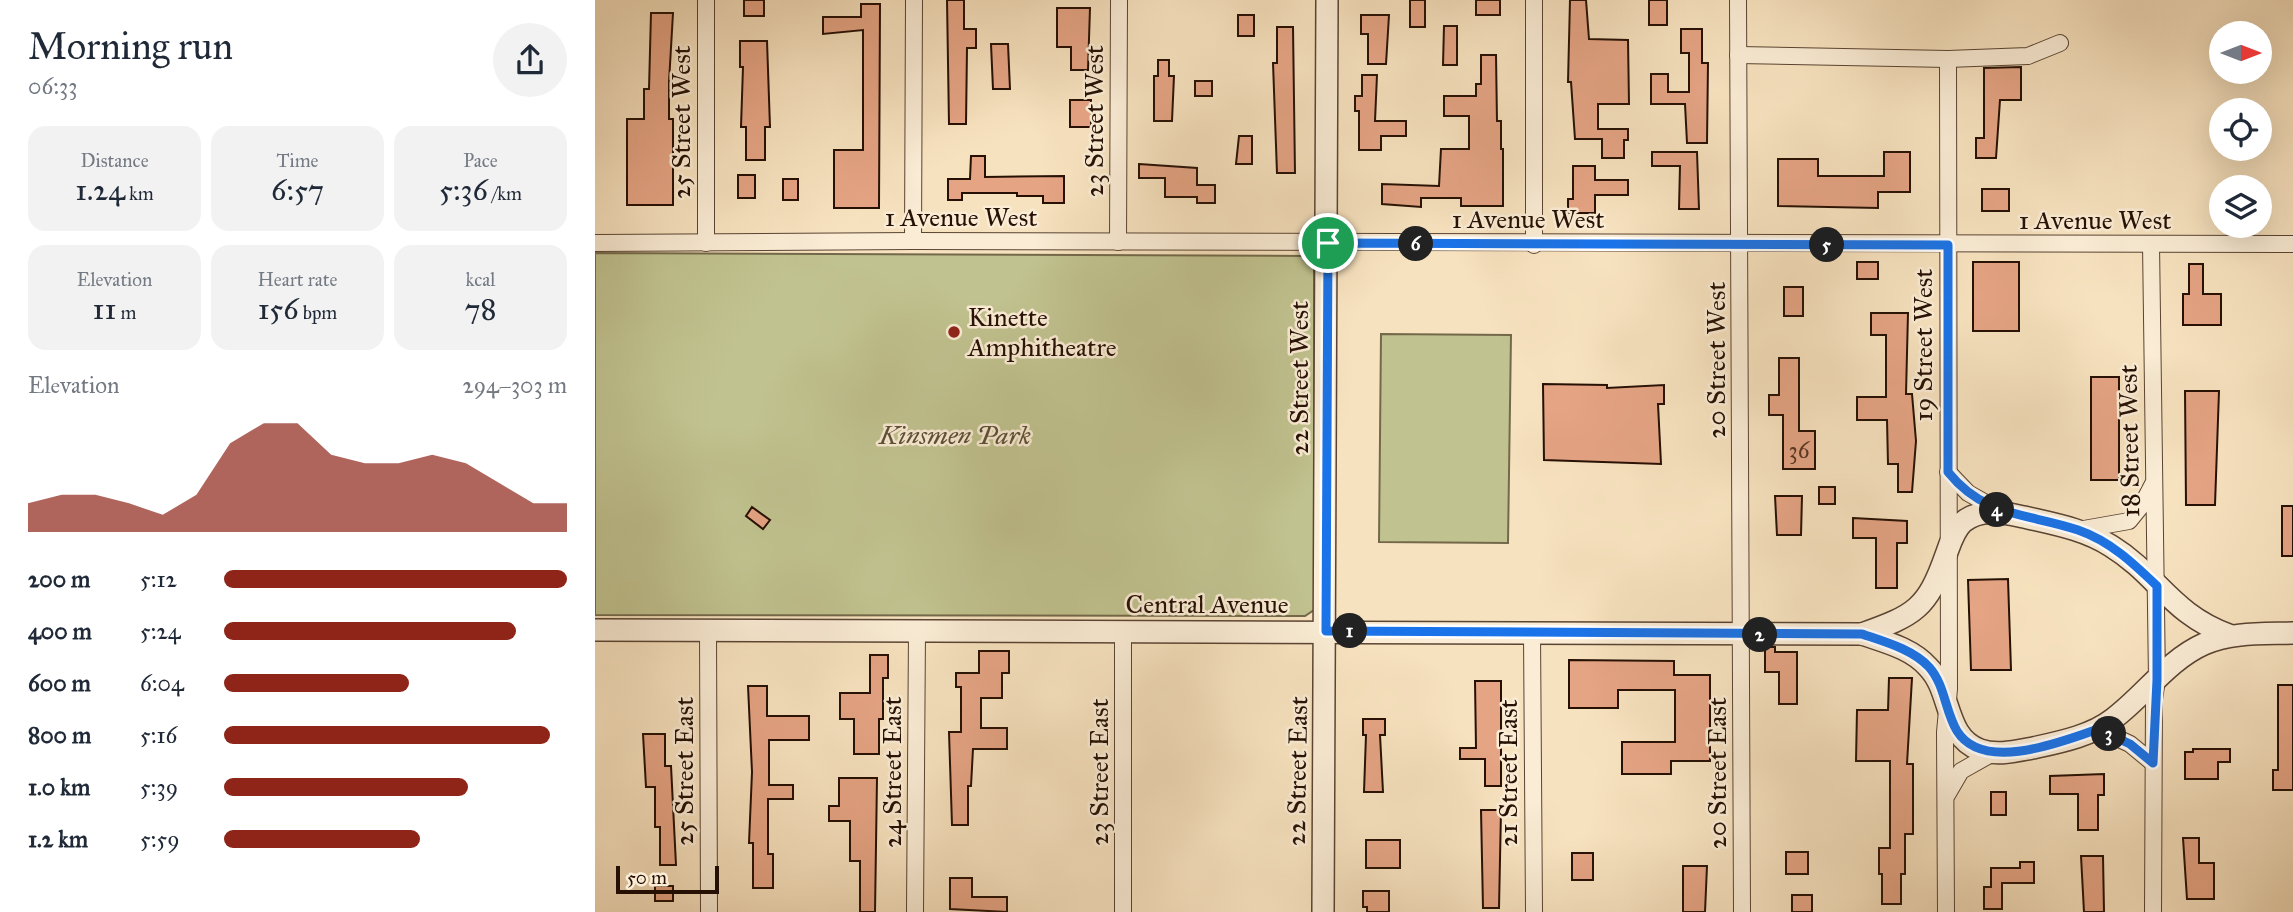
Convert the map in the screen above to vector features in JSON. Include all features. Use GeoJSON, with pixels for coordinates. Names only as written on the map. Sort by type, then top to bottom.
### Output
{"type":"FeatureCollection","features":[{"type":"Feature","properties":{"kind":"street","name":"25 Street West"},"geometry":{"type":"LineString","coordinates":[[706,0],[706,243]]}},
{"type":"Feature","properties":{"kind":"street"},"geometry":{"type":"LineString","coordinates":[[913,0],[913,241]]}},
{"type":"Feature","properties":{"kind":"street","name":"23 Street West"},"geometry":{"type":"LineString","coordinates":[[1118,242],[1119,0]]}},
{"type":"Feature","properties":{"kind":"street","name":"22 Street West"},"geometry":{"type":"LineString","coordinates":[[1326,631],[1327,0]]}},
{"type":"Feature","properties":{"kind":"street"},"geometry":{"type":"LineString","coordinates":[[1534,0],[1534,244]]}},
{"type":"Feature","properties":{"kind":"street","name":"20 Street West"},"geometry":{"type":"LineString","coordinates":[[1738,0],[1742,635]]}},
{"type":"Feature","properties":{"kind":"street"},"geometry":{"type":"LineString","coordinates":[[1738,55],[1948,59],[2028,56],[2060,43]]}},
{"type":"Feature","properties":{"kind":"street","name":"19 Street West"},"geometry":{"type":"LineString","coordinates":[[1948,59],[1949,548]]}},
{"type":"Feature","properties":{"kind":"street","name":"1 Avenue West"},"geometry":{"type":"LineString","coordinates":[[595,243],[913,241],[1740,245],[2293,244]]}},
{"type":"Feature","properties":{"kind":"street","name":"18 Street West"},"geometry":{"type":"LineString","coordinates":[[2151,244],[2157,586],[2153,912]]}},
{"type":"Feature","properties":{"kind":"street"},"geometry":{"type":"LineString","coordinates":[[1948,472],[1968,493],[2002,512]]}},
{"type":"Feature","properties":{"kind":"street"},"geometry":{"type":"LineString","coordinates":[[2078,530],[2129,521],[2142,505],[2154,482]]}},
{"type":"Feature","properties":{"kind":"street","name":"Central Avenue"},"geometry":{"type":"LineString","coordinates":[[595,630],[1862,634],[1903,619],[1925,602],[1934,589],[1962,522],[1982,513],[2002,512],[2078,530],[2111,546],[2183,612],[2208,628],[2229,635],[2293,633]]}},
{"type":"Feature","properties":{"kind":"street"},"geometry":{"type":"LineString","coordinates":[[1946,912],[1945,732],[1948,710],[1949,548]]}},
{"type":"Feature","properties":{"kind":"street","name":"25 Street East"},"geometry":{"type":"LineString","coordinates":[[708,631],[709,912]]}},
{"type":"Feature","properties":{"kind":"street","name":"22 Street East"},"geometry":{"type":"LineString","coordinates":[[1324,912],[1326,631]]}},
{"type":"Feature","properties":{"kind":"street","name":"24 Street East"},"geometry":{"type":"LineString","coordinates":[[915,912],[917,632]]}},
{"type":"Feature","properties":{"kind":"street","name":"23 Street East"},"geometry":{"type":"LineString","coordinates":[[1123,632],[1123,912]]}},
{"type":"Feature","properties":{"kind":"street","name":"21 Street East"},"geometry":{"type":"LineString","coordinates":[[1532,634],[1534,912]]}},
{"type":"Feature","properties":{"kind":"street","name":"Central Avenue"},"geometry":{"type":"LineString","coordinates":[[1862,634],[1905,650],[1928,667],[1943,692],[1948,710],[1964,740],[1981,751],[1993,753],[2035,747],[2098,729],[2188,653],[2229,635]]}},
{"type":"Feature","properties":{"kind":"street","name":"20 Street East"},"geometry":{"type":"LineString","coordinates":[[1742,635],[1742,912]]}},
{"type":"Feature","properties":{"kind":"street"},"geometry":{"type":"LineString","coordinates":[[2098,729],[2130,744],[2153,763]]}},
{"type":"Feature","properties":{"kind":"street"},"geometry":{"type":"LineString","coordinates":[[1946,798],[1961,771],[1993,753]]}},
{"type":"Feature","properties":{"kind":"green space","name":"Kinsmen Park"},"geometry":{"type":"Polygon","coordinates":[[[595,253],[1310,256],[1314,263],[1314,610],[1305,616],[595,615],[595,253]]]}},
{"type":"Feature","properties":{"kind":"green space"},"geometry":{"type":"Polygon","coordinates":[[[1381,334],[1511,335],[1508,543],[1379,542],[1381,334]]]}},
{"type":"Feature","properties":{"kind":"building"},"geometry":{"type":"Polygon","coordinates":[[[744,0],[764,0],[764,16],[744,16],[744,0]]]}},
{"type":"Feature","properties":{"kind":"building"},"geometry":{"type":"Polygon","coordinates":[[[947,0],[964,0],[964,29],[976,29],[976,48],[967,48],[966,124],[949,124],[947,0]]]}},
{"type":"Feature","properties":{"kind":"building"},"geometry":{"type":"Polygon","coordinates":[[[1410,0],[1425,0],[1425,27],[1410,27],[1410,0]]]}},
{"type":"Feature","properties":{"kind":"building"},"geometry":{"type":"Polygon","coordinates":[[[1476,0],[1500,0],[1500,15],[1476,15],[1476,0]]]}},
{"type":"Feature","properties":{"kind":"building"},"geometry":{"type":"Polygon","coordinates":[[[1570,0],[1586,0],[1589,39],[1628,40],[1629,104],[1598,104],[1598,129],[1628,129],[1628,140],[1624,140],[1624,158],[1602,158],[1602,139],[1575,139],[1571,82],[1568,82],[1570,0]]]}},
{"type":"Feature","properties":{"kind":"building"},"geometry":{"type":"Polygon","coordinates":[[[1649,0],[1667,0],[1667,25],[1649,25],[1649,0]]]}},
{"type":"Feature","properties":{"kind":"building"},"geometry":{"type":"Polygon","coordinates":[[[861,4],[880,4],[879,208],[834,208],[834,150],[863,150],[863,30],[823,34],[823,17],[861,17],[861,4]]]}},
{"type":"Feature","properties":{"kind":"building"},"geometry":{"type":"Polygon","coordinates":[[[1057,8],[1090,8],[1088,70],[1071,70],[1071,47],[1057,47],[1057,8]]]}},
{"type":"Feature","properties":{"kind":"building"},"geometry":{"type":"Polygon","coordinates":[[[651,13],[673,13],[669,119],[673,119],[673,205],[627,205],[627,119],[644,119],[644,89],[649,89],[651,13]]]}},
{"type":"Feature","properties":{"kind":"building"},"geometry":{"type":"Polygon","coordinates":[[[1238,15],[1254,15],[1254,36],[1238,36],[1238,15]]]}},
{"type":"Feature","properties":{"kind":"building"},"geometry":{"type":"Polygon","coordinates":[[[1361,15],[1389,15],[1386,64],[1368,64],[1368,34],[1361,34],[1361,15]]]}},
{"type":"Feature","properties":{"kind":"building"},"geometry":{"type":"Polygon","coordinates":[[[1444,26],[1457,26],[1457,65],[1443,65],[1444,26]]]}},
{"type":"Feature","properties":{"kind":"building"},"geometry":{"type":"Polygon","coordinates":[[[1277,27],[1293,27],[1295,173],[1277,173],[1273,63],[1277,63],[1277,27]]]}},
{"type":"Feature","properties":{"kind":"building"},"geometry":{"type":"Polygon","coordinates":[[[1681,29],[1702,29],[1702,63],[1708,63],[1707,143],[1687,143],[1685,104],[1651,104],[1651,74],[1668,74],[1668,92],[1689,92],[1689,53],[1681,53],[1681,29]]]}},
{"type":"Feature","properties":{"kind":"building"},"geometry":{"type":"Polygon","coordinates":[[[740,41],[767,41],[770,127],[765,127],[765,160],[746,160],[746,127],[741,127],[743,67],[740,67],[740,41]]]}},
{"type":"Feature","properties":{"kind":"building"},"geometry":{"type":"Polygon","coordinates":[[[991,44],[1008,44],[1010,89],[993,89],[991,44]]]}},
{"type":"Feature","properties":{"kind":"building"},"geometry":{"type":"Polygon","coordinates":[[[1481,55],[1496,55],[1497,121],[1501,121],[1503,149],[1503,206],[1461,206],[1461,198],[1421,198],[1421,207],[1382,204],[1382,184],[1439,186],[1441,149],[1469,149],[1469,116],[1444,116],[1444,96],[1476,96],[1476,84],[1481,84],[1481,55]]]}},
{"type":"Feature","properties":{"kind":"building"},"geometry":{"type":"Polygon","coordinates":[[[1158,60],[1169,60],[1169,76],[1174,76],[1172,121],[1154,121],[1154,76],[1158,76],[1158,60]]]}},
{"type":"Feature","properties":{"kind":"building"},"geometry":{"type":"Polygon","coordinates":[[[2021,67],[2021,100],[2000,100],[1996,158],[1976,158],[1976,138],[1984,138],[1984,68],[2021,67]]]}},
{"type":"Feature","properties":{"kind":"building"},"geometry":{"type":"Polygon","coordinates":[[[1362,75],[1377,75],[1375,121],[1406,121],[1406,136],[1381,136],[1381,150],[1359,150],[1359,111],[1355,111],[1355,96],[1362,96],[1362,75]]]}},
{"type":"Feature","properties":{"kind":"building"},"geometry":{"type":"Polygon","coordinates":[[[1195,81],[1212,81],[1212,96],[1195,96],[1195,81]]]}},
{"type":"Feature","properties":{"kind":"building"},"geometry":{"type":"Polygon","coordinates":[[[1070,100],[1091,100],[1091,127],[1070,127],[1070,100]]]}},
{"type":"Feature","properties":{"kind":"building"},"geometry":{"type":"Polygon","coordinates":[[[1239,136],[1252,136],[1252,164],[1236,164],[1239,136]]]}},
{"type":"Feature","properties":{"kind":"building"},"geometry":{"type":"Polygon","coordinates":[[[1652,152],[1697,152],[1699,209],[1679,209],[1680,166],[1652,166],[1652,152]]]}},
{"type":"Feature","properties":{"kind":"building"},"geometry":{"type":"Polygon","coordinates":[[[1884,152],[1910,152],[1910,192],[1878,192],[1878,208],[1778,206],[1778,159],[1818,159],[1818,176],[1884,176],[1884,152]]]}},
{"type":"Feature","properties":{"kind":"building"},"geometry":{"type":"Polygon","coordinates":[[[971,156],[985,156],[985,177],[1064,176],[1064,203],[1043,203],[1043,196],[1017,196],[1017,193],[962,193],[962,200],[948,200],[948,179],[970,179],[971,156]]]}},
{"type":"Feature","properties":{"kind":"building"},"geometry":{"type":"Polygon","coordinates":[[[1139,164],[1197,168],[1197,185],[1215,185],[1215,203],[1197,203],[1197,197],[1165,197],[1165,178],[1139,178],[1139,164]]]}},
{"type":"Feature","properties":{"kind":"building"},"geometry":{"type":"Polygon","coordinates":[[[1573,166],[1595,166],[1595,180],[1628,180],[1628,195],[1595,195],[1595,213],[1568,213],[1568,199],[1573,199],[1573,166]]]}},
{"type":"Feature","properties":{"kind":"building"},"geometry":{"type":"Polygon","coordinates":[[[738,175],[755,175],[755,198],[738,198],[738,175]]]}},
{"type":"Feature","properties":{"kind":"building"},"geometry":{"type":"Polygon","coordinates":[[[783,179],[798,179],[798,200],[783,200],[783,179]]]}},
{"type":"Feature","properties":{"kind":"building"},"geometry":{"type":"Polygon","coordinates":[[[1982,189],[2009,189],[2009,211],[1982,211],[1982,189]]]}},
{"type":"Feature","properties":{"kind":"building"},"geometry":{"type":"Polygon","coordinates":[[[1857,262],[1878,262],[1878,279],[1857,279],[1857,262]]]}},
{"type":"Feature","properties":{"kind":"building"},"geometry":{"type":"Polygon","coordinates":[[[1973,262],[2019,262],[2019,331],[1973,331],[1973,262]]]}},
{"type":"Feature","properties":{"kind":"building"},"geometry":{"type":"Polygon","coordinates":[[[2189,264],[2203,264],[2203,294],[2221,294],[2221,325],[2183,325],[2183,294],[2189,294],[2189,264]]]}},
{"type":"Feature","properties":{"kind":"building"},"geometry":{"type":"Polygon","coordinates":[[[1784,287],[1803,287],[1803,316],[1784,316],[1784,287]]]}},
{"type":"Feature","properties":{"kind":"building"},"geometry":{"type":"Polygon","coordinates":[[[1871,313],[1908,313],[1906,394],[1912,394],[1916,441],[1912,492],[1898,492],[1898,464],[1888,464],[1887,420],[1857,420],[1857,397],[1886,397],[1886,335],[1871,335],[1871,313]]]}},
{"type":"Feature","properties":{"kind":"building"},"geometry":{"type":"Polygon","coordinates":[[[1779,358],[1799,358],[1799,431],[1815,431],[1815,469],[1783,469],[1783,415],[1769,415],[1769,395],[1779,395],[1779,358]]]}},
{"type":"Feature","properties":{"kind":"building"},"geometry":{"type":"Polygon","coordinates":[[[2091,377],[2119,377],[2119,480],[2091,480],[2091,377]]]}},
{"type":"Feature","properties":{"kind":"building"},"geometry":{"type":"Polygon","coordinates":[[[1543,384],[1607,385],[1607,388],[1664,385],[1664,404],[1658,404],[1661,464],[1544,460],[1543,384]]]}},
{"type":"Feature","properties":{"kind":"building"},"geometry":{"type":"Polygon","coordinates":[[[2185,391],[2219,391],[2215,505],[2186,505],[2185,391]]]}},
{"type":"Feature","properties":{"kind":"building"},"geometry":{"type":"Polygon","coordinates":[[[1819,487],[1835,487],[1835,504],[1819,504],[1819,487]]]}},
{"type":"Feature","properties":{"kind":"building"},"geometry":{"type":"Polygon","coordinates":[[[1775,496],[1802,496],[1801,535],[1777,535],[1775,496]]]}},
{"type":"Feature","properties":{"kind":"building"},"geometry":{"type":"Polygon","coordinates":[[[2282,506],[2293,506],[2293,556],[2282,556],[2282,506]]]}},
{"type":"Feature","properties":{"kind":"building"},"geometry":{"type":"Polygon","coordinates":[[[752,507],[770,520],[763,529],[746,516],[752,507]]]}},
{"type":"Feature","properties":{"kind":"building"},"geometry":{"type":"Polygon","coordinates":[[[1853,518],[1907,521],[1907,543],[1897,543],[1897,588],[1876,588],[1876,538],[1853,538],[1853,518]]]}},
{"type":"Feature","properties":{"kind":"building"},"geometry":{"type":"Polygon","coordinates":[[[2008,579],[2011,670],[1971,670],[1968,580],[2008,579]]]}},
{"type":"Feature","properties":{"kind":"building"},"geometry":{"type":"Polygon","coordinates":[[[1765,647],[1775,647],[1775,652],[1797,652],[1797,704],[1779,704],[1779,672],[1765,672],[1765,647]]]}},
{"type":"Feature","properties":{"kind":"building"},"geometry":{"type":"Polygon","coordinates":[[[979,651],[1009,651],[1009,673],[1002,673],[1002,698],[981,698],[981,728],[1007,728],[1007,749],[973,749],[971,786],[968,786],[968,825],[952,825],[949,732],[961,732],[961,687],[956,687],[956,673],[979,673],[979,651]]]}},
{"type":"Feature","properties":{"kind":"building"},"geometry":{"type":"Polygon","coordinates":[[[870,655],[888,655],[888,678],[883,678],[883,719],[879,719],[879,754],[854,754],[854,719],[840,719],[840,693],[870,693],[870,655]]]}},
{"type":"Feature","properties":{"kind":"building"},"geometry":{"type":"Polygon","coordinates":[[[1569,660],[1674,661],[1674,675],[1710,675],[1710,761],[1671,761],[1671,774],[1622,774],[1622,742],[1675,742],[1675,690],[1618,690],[1618,708],[1569,708],[1569,660]]]}},
{"type":"Feature","properties":{"kind":"building"},"geometry":{"type":"Polygon","coordinates":[[[1889,678],[1912,678],[1907,764],[1913,764],[1913,834],[1905,834],[1905,874],[1901,874],[1901,904],[1882,904],[1882,874],[1879,874],[1879,848],[1890,848],[1890,761],[1856,761],[1857,710],[1888,710],[1889,678]]]}},
{"type":"Feature","properties":{"kind":"building"},"geometry":{"type":"Polygon","coordinates":[[[1475,681],[1501,681],[1501,786],[1485,786],[1485,759],[1460,759],[1460,748],[1476,748],[1475,681]]]}},
{"type":"Feature","properties":{"kind":"building"},"geometry":{"type":"Polygon","coordinates":[[[2278,685],[2293,685],[2293,790],[2273,790],[2273,770],[2278,770],[2278,685]]]}},
{"type":"Feature","properties":{"kind":"building"},"geometry":{"type":"Polygon","coordinates":[[[748,686],[767,686],[767,716],[809,716],[809,740],[769,740],[769,785],[793,785],[793,799],[768,799],[768,854],[773,854],[773,888],[753,888],[753,843],[749,843],[752,772],[748,686]]]}},
{"type":"Feature","properties":{"kind":"building"},"geometry":{"type":"Polygon","coordinates":[[[1363,719],[1385,719],[1385,735],[1380,735],[1383,792],[1364,792],[1366,735],[1363,735],[1363,719]]]}},
{"type":"Feature","properties":{"kind":"building"},"geometry":{"type":"Polygon","coordinates":[[[643,734],[665,734],[665,766],[671,766],[676,865],[660,865],[660,827],[655,827],[655,787],[646,787],[643,734]]]}},
{"type":"Feature","properties":{"kind":"building"},"geometry":{"type":"Polygon","coordinates":[[[2193,749],[2230,749],[2230,762],[2218,762],[2218,779],[2185,779],[2185,752],[2193,752],[2193,749]]]}},
{"type":"Feature","properties":{"kind":"building"},"geometry":{"type":"Polygon","coordinates":[[[2104,774],[2104,795],[2098,795],[2098,830],[2078,830],[2078,794],[2050,794],[2050,776],[2104,774]]]}},
{"type":"Feature","properties":{"kind":"building"},"geometry":{"type":"Polygon","coordinates":[[[839,778],[877,778],[875,912],[860,912],[860,861],[850,861],[850,821],[829,821],[829,806],[839,806],[839,778]]]}},
{"type":"Feature","properties":{"kind":"building"},"geometry":{"type":"Polygon","coordinates":[[[1991,792],[2006,792],[2006,815],[1991,815],[1991,792]]]}},
{"type":"Feature","properties":{"kind":"building"},"geometry":{"type":"Polygon","coordinates":[[[1481,810],[1501,810],[1499,908],[1483,908],[1481,810]]]}},
{"type":"Feature","properties":{"kind":"building"},"geometry":{"type":"Polygon","coordinates":[[[2183,838],[2199,838],[2199,863],[2214,863],[2214,899],[2187,899],[2183,838]]]}},
{"type":"Feature","properties":{"kind":"building"},"geometry":{"type":"Polygon","coordinates":[[[1366,840],[1400,840],[1400,868],[1366,868],[1366,840]]]}},
{"type":"Feature","properties":{"kind":"building"},"geometry":{"type":"Polygon","coordinates":[[[1786,852],[1808,852],[1808,874],[1786,874],[1786,852]]]}},
{"type":"Feature","properties":{"kind":"building"},"geometry":{"type":"Polygon","coordinates":[[[1572,853],[1593,853],[1593,880],[1572,880],[1572,853]]]}},
{"type":"Feature","properties":{"kind":"building"},"geometry":{"type":"Polygon","coordinates":[[[2081,856],[2103,856],[2104,912],[2084,912],[2081,856]]]}},
{"type":"Feature","properties":{"kind":"building"},"geometry":{"type":"Polygon","coordinates":[[[2020,862],[2034,862],[2034,883],[2002,883],[2002,909],[1984,909],[1984,887],[1991,887],[1991,868],[2020,868],[2020,862]]]}},
{"type":"Feature","properties":{"kind":"building"},"geometry":{"type":"Polygon","coordinates":[[[1683,866],[1707,866],[1705,912],[1683,912],[1683,866]]]}},
{"type":"Feature","properties":{"kind":"building"},"geometry":{"type":"Polygon","coordinates":[[[950,878],[972,878],[972,897],[1007,897],[1007,912],[950,909],[950,878]]]}},
{"type":"Feature","properties":{"kind":"building"},"geometry":{"type":"Polygon","coordinates":[[[655,886],[673,886],[673,901],[655,901],[655,886]]]}},
{"type":"Feature","properties":{"kind":"building"},"geometry":{"type":"Polygon","coordinates":[[[1363,891],[1389,891],[1389,912],[1367,912],[1367,907],[1363,907],[1363,891]]]}},
{"type":"Feature","properties":{"kind":"building"},"geometry":{"type":"Polygon","coordinates":[[[1792,895],[1812,895],[1812,912],[1792,912],[1792,895]]]}},
{"type":"Feature","properties":{"kind":"place","name":"Kinette Amphitheatre"},"geometry":{"type":"Point","coordinates":[954,332]}},
{"type":"Feature","properties":{"kind":"route"},"geometry":{"type":"LineString","coordinates":[[1328,243],[1948,245],[1948,472],[1968,493],[2002,512],[2078,530],[2099,539],[2125,556],[2157,586],[2157,680],[2153,763],[2130,744],[2098,729],[2006,753],[1981,751],[1964,740],[1957,731],[1937,678],[1928,667],[1905,650],[1862,634],[1436,634],[1326,631],[1328,243]]}}]}
